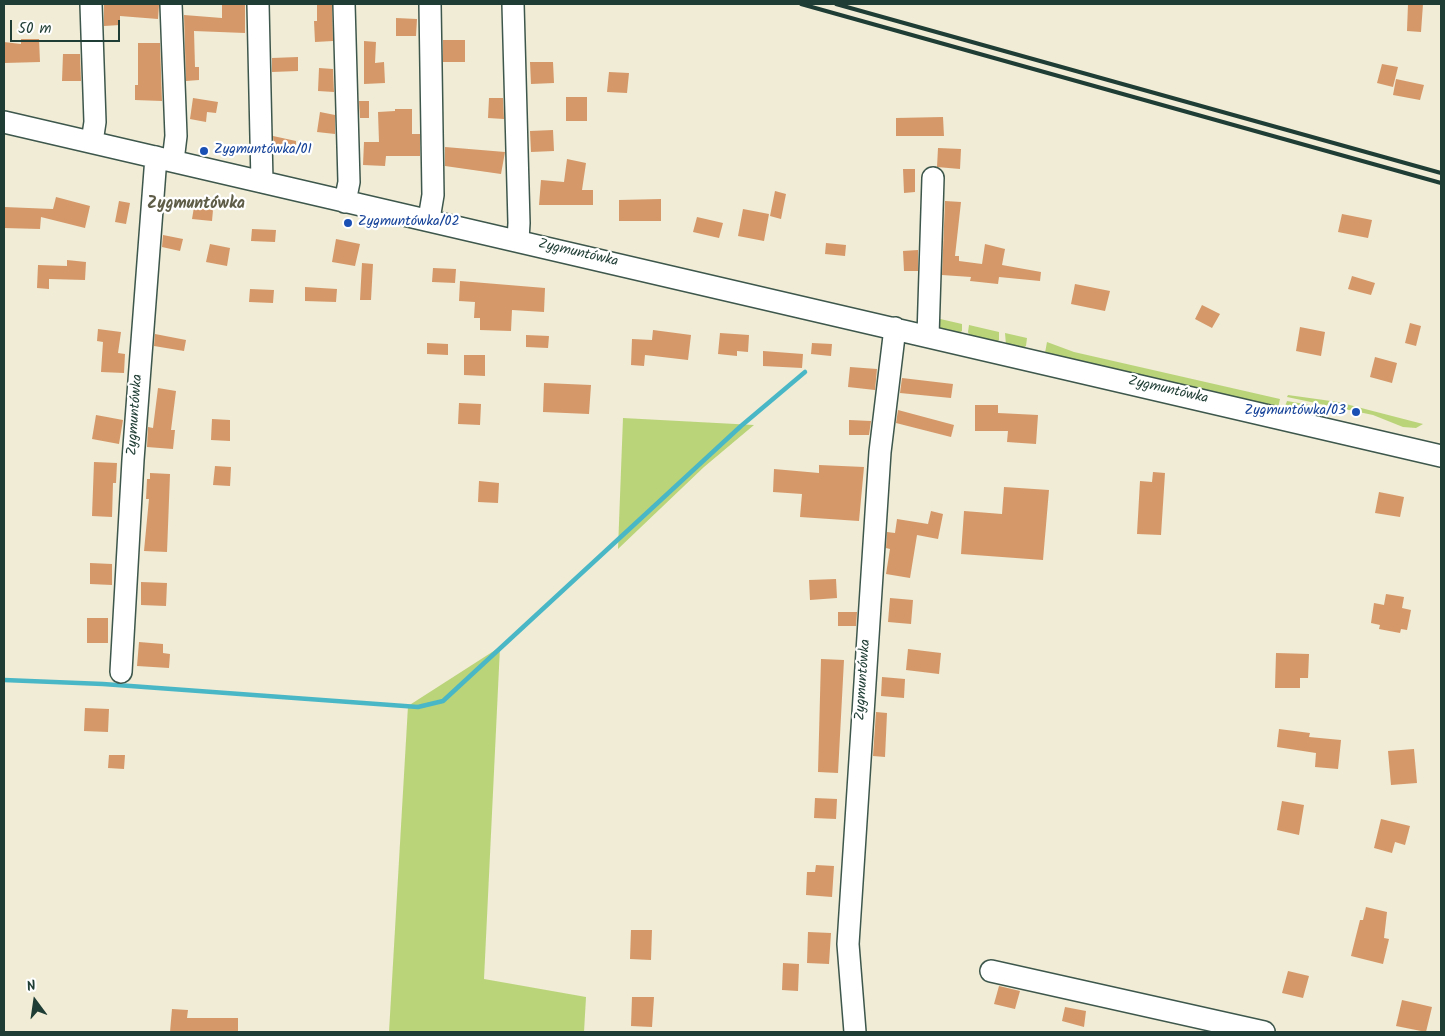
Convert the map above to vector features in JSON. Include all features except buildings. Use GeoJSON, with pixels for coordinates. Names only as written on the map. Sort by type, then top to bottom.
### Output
{"type":"FeatureCollection","features":[{"type":"Feature","properties":{"kind":"street"},"geometry":{"type":"LineString","coordinates":[[91,4],[95,115],[92,142]]}},
{"type":"Feature","properties":{"kind":"street"},"geometry":{"type":"LineString","coordinates":[[165,159],[176,136],[171,4]]}},
{"type":"Feature","properties":{"kind":"street"},"geometry":{"type":"LineString","coordinates":[[258,4],[262,182]]}},
{"type":"Feature","properties":{"kind":"street"},"geometry":{"type":"LineString","coordinates":[[344,4],[349,182],[345,202]]}},
{"type":"Feature","properties":{"kind":"street"},"geometry":{"type":"LineString","coordinates":[[429,219],[433,195],[430,4]]}},
{"type":"Feature","properties":{"kind":"street"},"geometry":{"type":"LineString","coordinates":[[513,4],[518,240]]}},
{"type":"Feature","properties":{"kind":"street","name":"Zygmuntówka"},"geometry":{"type":"LineString","coordinates":[[4,122],[345,202],[429,219],[1441,456]]}},
{"type":"Feature","properties":{"kind":"street","name":"Zygmuntówka"},"geometry":{"type":"LineString","coordinates":[[121,672],[132,460],[165,159]]}},
{"type":"Feature","properties":{"kind":"street"},"geometry":{"type":"LineString","coordinates":[[928,336],[933,178]]}},
{"type":"Feature","properties":{"kind":"street","name":"Zygmuntówka"},"geometry":{"type":"LineString","coordinates":[[855,1032],[848,934],[880,452],[895,328]]}},
{"type":"Feature","properties":{"kind":"street"},"geometry":{"type":"LineString","coordinates":[[991,971],[1264,1032]]}},
{"type":"Feature","properties":{"kind":"green space"},"geometry":{"type":"Polygon","coordinates":[[[936,318],[962,324],[962,331],[959,333],[935,328],[936,318]]]}},
{"type":"Feature","properties":{"kind":"green space"},"geometry":{"type":"Polygon","coordinates":[[[969,325],[999,332],[999,340],[996,343],[970,337],[968,332],[969,325]]]}},
{"type":"Feature","properties":{"kind":"green space"},"geometry":{"type":"Polygon","coordinates":[[[1005,333],[1027,338],[1026,346],[1023,348],[1006,345],[1005,333]]]}},
{"type":"Feature","properties":{"kind":"green space"},"geometry":{"type":"Polygon","coordinates":[[[1047,342],[1074,352],[1280,399],[1278,408],[1045,353],[1047,342]]]}},
{"type":"Feature","properties":{"kind":"green space"},"geometry":{"type":"Polygon","coordinates":[[[1288,395],[1338,402],[1423,424],[1416,428],[1403,427],[1373,415],[1287,397],[1288,395]]]}},
{"type":"Feature","properties":{"kind":"green space"},"geometry":{"type":"Polygon","coordinates":[[[1287,401],[1322,407],[1326,410],[1323,412],[1284,409],[1287,401]]]}},
{"type":"Feature","properties":{"kind":"green space"},"geometry":{"type":"Polygon","coordinates":[[[623,418],[754,425],[704,467],[618,549],[623,418]]]}},
{"type":"Feature","properties":{"kind":"green space"},"geometry":{"type":"Polygon","coordinates":[[[500,647],[484,979],[586,997],[584,1032],[389,1032],[408,706],[500,647]]]}},
{"type":"Feature","properties":{"kind":"waterway"},"geometry":{"type":"LineString","coordinates":[[4,680],[103,684],[418,707],[443,701],[741,426],[805,372]]}},
{"type":"Feature","properties":{"kind":"railway"},"geometry":{"type":"LineString","coordinates":[[801,4],[1441,183]]}},
{"type":"Feature","properties":{"kind":"railway"},"geometry":{"type":"LineString","coordinates":[[836,4],[1441,173]]}},
{"type":"Feature","properties":{"kind":"place","name":"Zygmuntówka/01"},"geometry":{"type":"Point","coordinates":[204,151]}},
{"type":"Feature","properties":{"kind":"place","name":"Zygmuntówka/02"},"geometry":{"type":"Point","coordinates":[348,223]}},
{"type":"Feature","properties":{"kind":"place","name":"Zygmuntówka/03"},"geometry":{"type":"Point","coordinates":[1356,412]}},
{"type":"Feature","properties":{"kind":"district","name":"Zygmuntówka"},"geometry":{"type":"Point","coordinates":[196,205]}}]}
